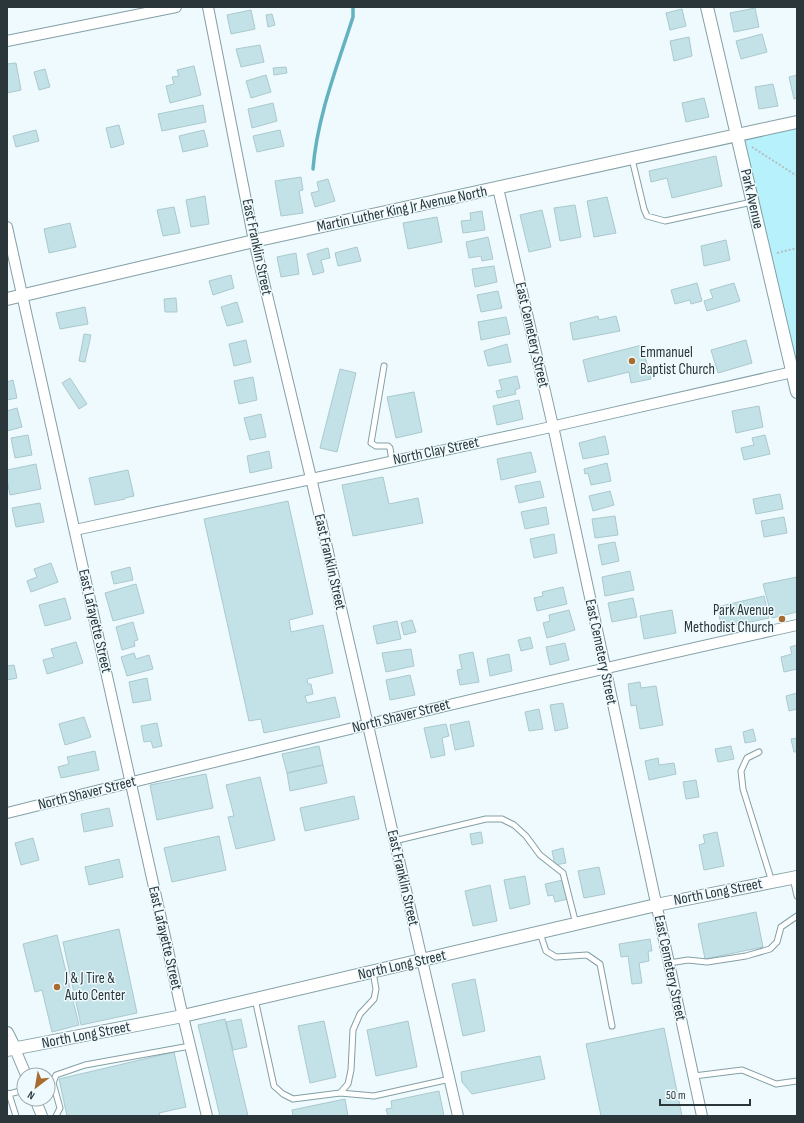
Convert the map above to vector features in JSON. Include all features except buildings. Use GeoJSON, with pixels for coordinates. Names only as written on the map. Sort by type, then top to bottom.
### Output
{"type":"FeatureCollection","features":[{"type":"Feature","properties":{"kind":"street"},"geometry":{"type":"LineString","coordinates":[[7,41],[176,7]]}},
{"type":"Feature","properties":{"kind":"street","name":"East Franklin Street"},"geometry":{"type":"LineString","coordinates":[[208,7],[254,241],[311,478],[458,1116]]}},
{"type":"Feature","properties":{"kind":"street","name":"Park Avenue"},"geometry":{"type":"LineString","coordinates":[[706,7],[752,202],[795,372],[797,392]]}},
{"type":"Feature","properties":{"kind":"street","name":"Martin Luther King Jr Avenue North"},"geometry":{"type":"LineString","coordinates":[[7,299],[254,241],[797,122]]}},
{"type":"Feature","properties":{"kind":"street","name":"East Cemetery Street"},"geometry":{"type":"LineString","coordinates":[[498,188],[553,426],[604,668],[702,1116]]}},
{"type":"Feature","properties":{"kind":"street","name":"East Lafayette Street"},"geometry":{"type":"LineString","coordinates":[[7,227],[183,1016],[207,1116]]}},
{"type":"Feature","properties":{"kind":"street","name":"North Clay Street"},"geometry":{"type":"LineString","coordinates":[[74,530],[795,372]]}},
{"type":"Feature","properties":{"kind":"street","name":"North Shaver Street"},"geometry":{"type":"LineString","coordinates":[[7,813],[367,724],[797,624]]}},
{"type":"Feature","properties":{"kind":"street","name":"North Long Street"},"geometry":{"type":"LineString","coordinates":[[11,1049],[183,1016],[656,905],[795,877]]}},
{"type":"Feature","properties":{"kind":"street"},"geometry":{"type":"LineString","coordinates":[[7,1033],[11,1049],[21,1067]]}},
{"type":"Feature","properties":{"kind":"lane"},"geometry":{"type":"LineString","coordinates":[[632,158],[647,216],[665,221],[752,202]]}},
{"type":"Feature","properties":{"kind":"lane"},"geometry":{"type":"LineString","coordinates":[[384,366],[371,443],[376,446],[388,446],[390,448],[392,461]]}},
{"type":"Feature","properties":{"kind":"lane"},"geometry":{"type":"LineString","coordinates":[[759,752],[747,758],[741,771],[743,789],[772,882]]}},
{"type":"Feature","properties":{"kind":"lane"},"geometry":{"type":"LineString","coordinates":[[394,841],[486,819],[502,819],[514,825],[526,836],[540,855],[563,873],[576,924]]}},
{"type":"Feature","properties":{"kind":"lane"},"geometry":{"type":"LineString","coordinates":[[795,877],[797,896]]}},
{"type":"Feature","properties":{"kind":"lane"},"geometry":{"type":"LineString","coordinates":[[669,963],[688,960],[707,962],[746,956],[770,949],[777,942],[781,927],[797,916]]}},
{"type":"Feature","properties":{"kind":"lane"},"geometry":{"type":"LineString","coordinates":[[540,932],[546,951],[556,957],[587,955],[600,964],[612,1026]]}},
{"type":"Feature","properties":{"kind":"lane"},"geometry":{"type":"LineString","coordinates":[[340,1093],[348,1084],[351,1070],[353,1030],[360,1014],[374,999],[376,989],[373,972]]}},
{"type":"Feature","properties":{"kind":"lane"},"geometry":{"type":"LineString","coordinates":[[255,999],[274,1086],[283,1094],[293,1099],[340,1093],[374,1096],[450,1079]]}},
{"type":"Feature","properties":{"kind":"lane"},"geometry":{"type":"LineString","coordinates":[[56,1116],[60,1108],[53,1083],[56,1075],[85,1065],[190,1046]]}},
{"type":"Feature","properties":{"kind":"lane"},"geometry":{"type":"LineString","coordinates":[[694,1076],[742,1070],[776,1084],[797,1081]]}},
{"type":"Feature","properties":{"kind":"lane"},"geometry":{"type":"LineString","coordinates":[[8,1093],[16,1116]]}},
{"type":"Feature","properties":{"kind":"path"},"geometry":{"type":"LineString","coordinates":[[747,144],[797,176]]}},
{"type":"Feature","properties":{"kind":"path"},"geometry":{"type":"LineString","coordinates":[[765,255],[797,248]]}},
{"type":"Feature","properties":{"kind":"shaded area"},"geometry":{"type":"Polygon","coordinates":[[[797,122],[797,371],[737,135],[797,122]]]}},
{"type":"Feature","properties":{"kind":"waterway"},"geometry":{"type":"LineString","coordinates":[[313,169],[315,150],[323,111],[353,17],[353,7]]}},
{"type":"Feature","properties":{"kind":"place","name":"Emmanuel Baptist Church"},"geometry":{"type":"Point","coordinates":[632,361]}},
{"type":"Feature","properties":{"kind":"place","name":"Park Avenue Methodist Church"},"geometry":{"type":"Point","coordinates":[782,619]}},
{"type":"Feature","properties":{"kind":"place","name":"J & J Tire & Auto Center"},"geometry":{"type":"Point","coordinates":[57,987]}}]}
